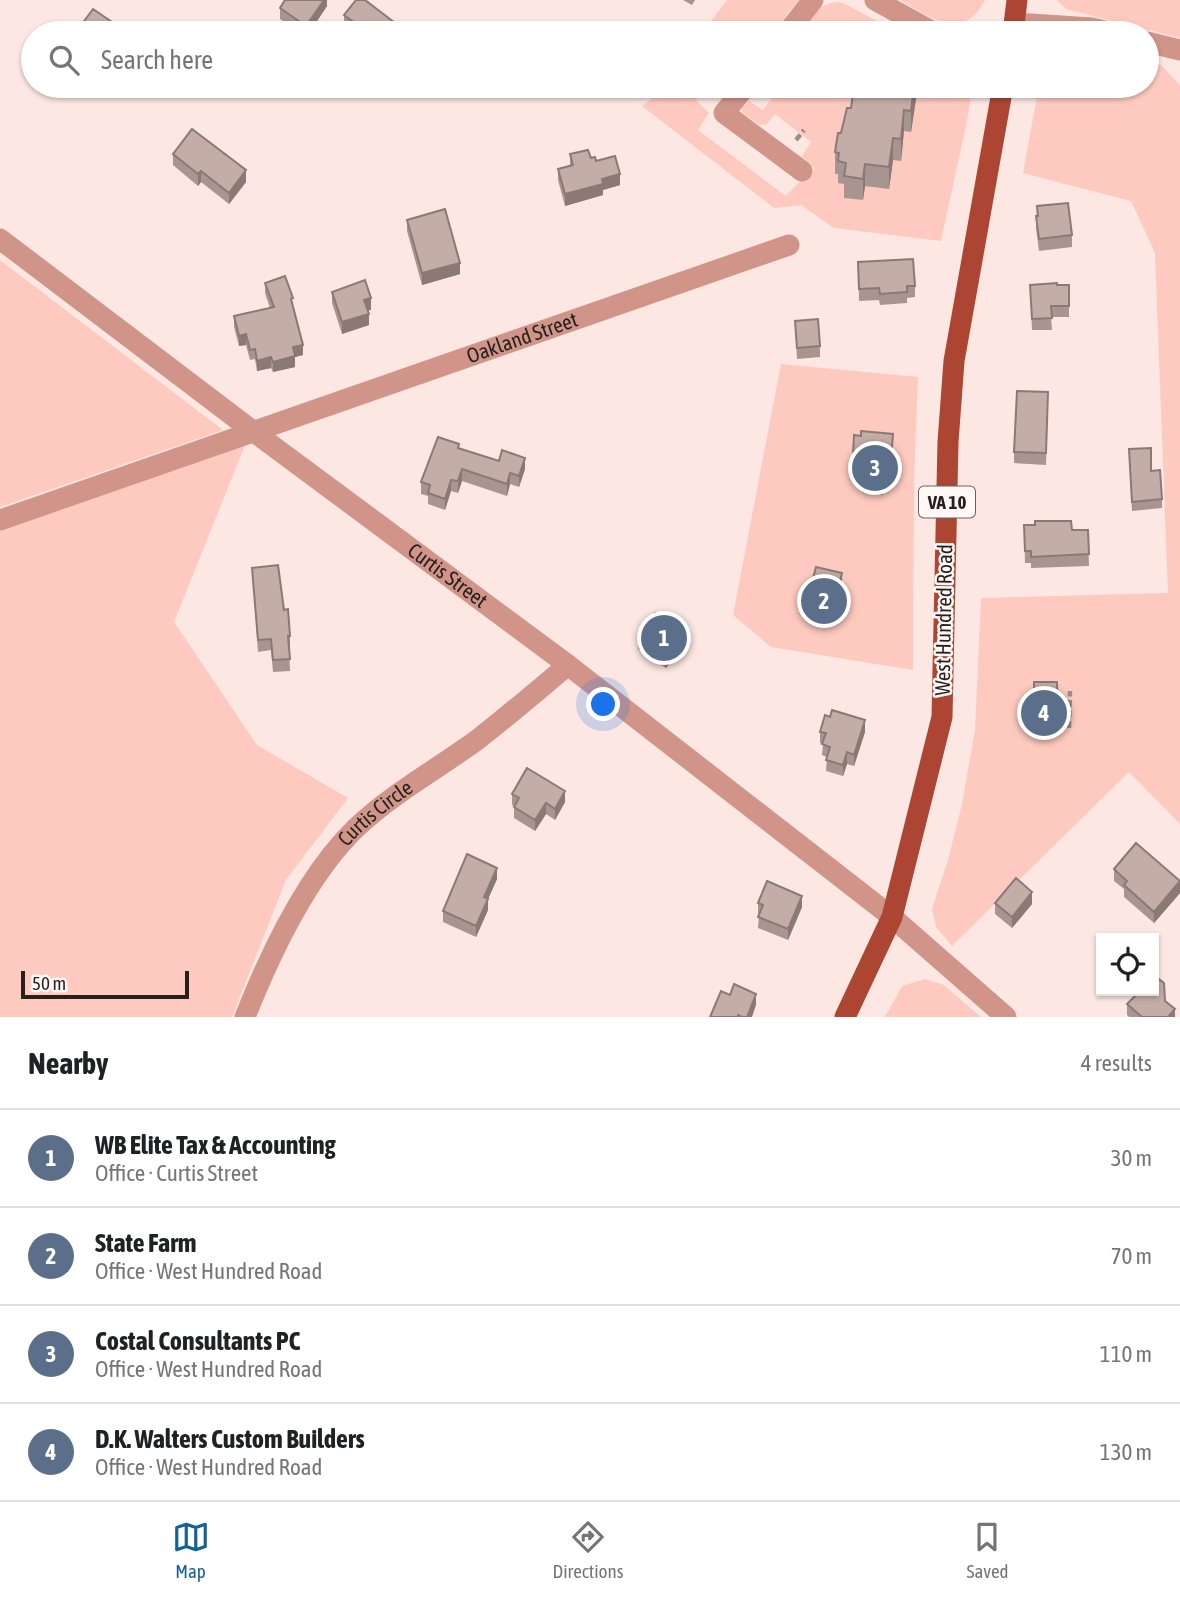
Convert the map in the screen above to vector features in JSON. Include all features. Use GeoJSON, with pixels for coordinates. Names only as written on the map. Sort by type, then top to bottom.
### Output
{"type":"FeatureCollection","features":[{"type":"Feature","properties":{"kind":"main road"},"geometry":{"type":"LineString","coordinates":[[1015,21],[1017,0]]}},
{"type":"Feature","properties":{"kind":"main road","name":"West Hundred Road"},"geometry":{"type":"LineString","coordinates":[[845,1017],[892,917],[942,717],[948,442],[954,361],[1001,98]]}},
{"type":"Feature","properties":{"kind":"street"},"geometry":{"type":"LineString","coordinates":[[796,21],[813,0]]}},
{"type":"Feature","properties":{"kind":"street"},"geometry":{"type":"LineString","coordinates":[[874,0],[913,21]]}},
{"type":"Feature","properties":{"kind":"street"},"geometry":{"type":"LineString","coordinates":[[1159,45],[1180,50]]}},
{"type":"Feature","properties":{"kind":"street"},"geometry":{"type":"LineString","coordinates":[[736,98],[724,113],[803,171]]}},
{"type":"Feature","properties":{"kind":"street","name":"Curtis Street"},"geometry":{"type":"LineString","coordinates":[[0,239],[568,665],[892,917],[1006,1017]]}},
{"type":"Feature","properties":{"kind":"street","name":"Oakland Street"},"geometry":{"type":"LineString","coordinates":[[0,520],[789,245]]}},
{"type":"Feature","properties":{"kind":"street","name":"Curtis Circle"},"geometry":{"type":"LineString","coordinates":[[245,1017],[303,898],[330,858],[355,829],[400,792],[477,740],[568,665]]}},
{"type":"Feature","properties":{"kind":"path"},"geometry":{"type":"LineString","coordinates":[[1069,728],[1070,691]]}},
{"type":"Feature","properties":{"kind":"shaded area"},"geometry":{"type":"Polygon","coordinates":[[[727,0],[799,0],[782,21],[711,21],[727,0]]]}},
{"type":"Feature","properties":{"kind":"shaded area"},"geometry":{"type":"Polygon","coordinates":[[[900,0],[985,0],[967,21],[942,21],[900,0]]]}},
{"type":"Feature","properties":{"kind":"shaded area"},"geometry":{"type":"Polygon","coordinates":[[[1057,0],[1180,0],[1180,38],[1159,33],[1159,21],[1113,21],[1066,9],[1057,0]]]}},
{"type":"Feature","properties":{"kind":"shaded area"},"geometry":{"type":"Polygon","coordinates":[[[830,3],[843,3],[877,21],[808,21],[819,9],[830,3]]]}},
{"type":"Feature","properties":{"kind":"shaded area"},"geometry":{"type":"Polygon","coordinates":[[[1159,64],[1180,85],[1180,824],[1129,772],[952,946],[936,927],[932,909],[962,804],[975,730],[981,598],[1168,593],[1155,253],[1131,201],[1023,173],[1037,98],[1159,98],[1159,64]]]}},
{"type":"Feature","properties":{"kind":"shaded area"},"geometry":{"type":"Polygon","coordinates":[[[653,98],[698,98],[696,100],[709,113],[698,130],[786,196],[802,179],[806,181],[815,169],[802,156],[811,142],[775,114],[767,124],[760,125],[743,113],[742,108],[749,101],[763,110],[772,98],[971,98],[941,241],[834,228],[801,205],[774,208],[642,106],[653,98]]]}},
{"type":"Feature","properties":{"kind":"shaded area"},"geometry":{"type":"Polygon","coordinates":[[[0,260],[223,430],[0,507],[0,260]]]}},
{"type":"Feature","properties":{"kind":"shaded area"},"geometry":{"type":"Polygon","coordinates":[[[781,364],[918,377],[914,480],[913,670],[771,647],[733,615],[781,364]]]}},
{"type":"Feature","properties":{"kind":"shaded area"},"geometry":{"type":"Polygon","coordinates":[[[245,445],[174,622],[257,745],[348,798],[286,880],[232,1017],[0,1017],[0,531],[245,445]]]}},
{"type":"Feature","properties":{"kind":"shaded area"},"geometry":{"type":"Polygon","coordinates":[[[925,979],[944,985],[981,1017],[885,1017],[902,986],[925,979]]]}},
{"type":"Feature","properties":{"kind":"building"},"geometry":{"type":"Polygon","coordinates":[[[285,0],[324,0],[309,21],[299,21],[280,8],[285,0]]]}},
{"type":"Feature","properties":{"kind":"building"},"geometry":{"type":"Polygon","coordinates":[[[356,0],[365,0],[392,21],[352,21],[344,15],[356,0]]]}},
{"type":"Feature","properties":{"kind":"building"},"geometry":{"type":"Polygon","coordinates":[[[93,9],[110,21],[84,21],[93,9]]]}},
{"type":"Feature","properties":{"kind":"building"},"geometry":{"type":"Polygon","coordinates":[[[852,98],[913,98],[911,111],[904,110],[901,139],[893,138],[889,167],[865,164],[863,179],[844,176],[846,163],[838,161],[839,153],[835,152],[838,133],[841,133],[847,108],[851,108],[852,98]]]}},
{"type":"Feature","properties":{"kind":"building"},"geometry":{"type":"Polygon","coordinates":[[[192,129],[246,170],[229,193],[201,171],[198,174],[173,154],[192,129]]]}},
{"type":"Feature","properties":{"kind":"building"},"geometry":{"type":"Polygon","coordinates":[[[588,150],[591,158],[595,157],[596,161],[615,156],[620,174],[602,179],[603,184],[565,194],[558,169],[573,165],[570,154],[588,150]]]}},
{"type":"Feature","properties":{"kind":"building"},"geometry":{"type":"Polygon","coordinates":[[[1068,203],[1072,235],[1039,239],[1037,206],[1068,203]]]}},
{"type":"Feature","properties":{"kind":"building"},"geometry":{"type":"Polygon","coordinates":[[[445,209],[460,263],[422,273],[407,220],[445,209]]]}},
{"type":"Feature","properties":{"kind":"building"},"geometry":{"type":"Polygon","coordinates":[[[913,259],[915,286],[907,286],[907,292],[880,294],[879,288],[859,289],[858,262],[913,259]]]}},
{"type":"Feature","properties":{"kind":"building"},"geometry":{"type":"Polygon","coordinates":[[[285,276],[293,298],[291,299],[303,345],[293,347],[295,356],[273,362],[271,357],[257,361],[255,349],[250,350],[246,334],[239,336],[234,316],[274,307],[265,283],[285,276]]]}},
{"type":"Feature","properties":{"kind":"building"},"geometry":{"type":"Polygon","coordinates":[[[365,280],[371,298],[364,300],[369,314],[342,322],[332,292],[365,280]]]}},
{"type":"Feature","properties":{"kind":"building"},"geometry":{"type":"Polygon","coordinates":[[[1030,285],[1069,285],[1069,306],[1051,306],[1052,318],[1032,319],[1030,285]]]}},
{"type":"Feature","properties":{"kind":"building"},"geometry":{"type":"Polygon","coordinates":[[[818,319],[820,346],[797,348],[795,321],[818,319]]]}},
{"type":"Feature","properties":{"kind":"building"},"geometry":{"type":"Polygon","coordinates":[[[1017,391],[1048,392],[1046,453],[1014,452],[1017,391]]]}},
{"type":"Feature","properties":{"kind":"building"},"geometry":{"type":"Polygon","coordinates":[[[861,431],[893,434],[890,473],[884,473],[883,484],[863,482],[864,470],[857,470],[859,456],[853,455],[854,435],[861,436],[861,431]]]}},
{"type":"Feature","properties":{"kind":"building"},"geometry":{"type":"Polygon","coordinates":[[[438,437],[459,444],[458,448],[499,461],[502,450],[525,458],[519,476],[510,473],[507,484],[462,469],[458,481],[451,480],[445,499],[428,493],[430,485],[421,482],[438,437]]]}},
{"type":"Feature","properties":{"kind":"building"},"geometry":{"type":"Polygon","coordinates":[[[1151,448],[1151,471],[1160,470],[1162,499],[1132,502],[1129,449],[1151,448]]]}},
{"type":"Feature","properties":{"kind":"building"},"geometry":{"type":"Polygon","coordinates":[[[1035,521],[1071,521],[1072,530],[1088,530],[1089,554],[1031,557],[1031,551],[1025,551],[1024,525],[1035,525],[1035,521]]]}},
{"type":"Feature","properties":{"kind":"building"},"geometry":{"type":"Polygon","coordinates":[[[278,565],[284,610],[288,609],[290,659],[273,660],[271,639],[258,640],[252,568],[278,565]]]}},
{"type":"Feature","properties":{"kind":"building"},"geometry":{"type":"Polygon","coordinates":[[[816,567],[842,573],[833,612],[806,605],[816,567]]]}},
{"type":"Feature","properties":{"kind":"building"},"geometry":{"type":"Polygon","coordinates":[[[655,613],[683,632],[666,657],[638,638],[655,613]]]}},
{"type":"Feature","properties":{"kind":"building"},"geometry":{"type":"Polygon","coordinates":[[[1034,682],[1057,682],[1058,715],[1052,715],[1052,723],[1034,723],[1034,682]]]}},
{"type":"Feature","properties":{"kind":"building"},"geometry":{"type":"Polygon","coordinates":[[[832,710],[865,720],[854,755],[847,752],[843,765],[826,760],[830,747],[822,744],[826,733],[820,732],[825,715],[830,717],[832,710]]]}},
{"type":"Feature","properties":{"kind":"building"},"geometry":{"type":"Polygon","coordinates":[[[527,768],[565,791],[555,809],[546,803],[535,820],[514,807],[519,798],[512,794],[527,768]]]}},
{"type":"Feature","properties":{"kind":"building"},"geometry":{"type":"Polygon","coordinates":[[[1136,843],[1180,881],[1154,912],[1124,885],[1127,881],[1114,869],[1136,843]]]}},
{"type":"Feature","properties":{"kind":"building"},"geometry":{"type":"Polygon","coordinates":[[[467,854],[497,868],[484,897],[488,899],[476,926],[443,911],[467,854]]]}},
{"type":"Feature","properties":{"kind":"building"},"geometry":{"type":"Polygon","coordinates":[[[1016,878],[1032,892],[1012,917],[995,903],[1016,878]]]}},
{"type":"Feature","properties":{"kind":"building"},"geometry":{"type":"Polygon","coordinates":[[[767,881],[802,896],[788,929],[758,917],[763,905],[758,903],[767,881]]]}},
{"type":"Feature","properties":{"kind":"building"},"geometry":{"type":"Polygon","coordinates":[[[1159,979],[1164,983],[1165,1001],[1175,1009],[1168,1017],[1142,1017],[1127,1004],[1135,996],[1159,996],[1159,979]]]}},
{"type":"Feature","properties":{"kind":"building"},"geometry":{"type":"Polygon","coordinates":[[[734,984],[756,994],[747,1017],[710,1017],[721,991],[730,995],[734,984]]]}},
{"type":"Feature","properties":{"kind":"place","name":"Costal Consultants PC"},"geometry":{"type":"Point","coordinates":[875,468]}},
{"type":"Feature","properties":{"kind":"place","name":"State Farm"},"geometry":{"type":"Point","coordinates":[824,601]}},
{"type":"Feature","properties":{"kind":"place","name":"WB Elite Tax & Accounting"},"geometry":{"type":"Point","coordinates":[664,638]}},
{"type":"Feature","properties":{"kind":"place","name":"D.K. Walters Custom Builders"},"geometry":{"type":"Point","coordinates":[1044,713]}}]}
